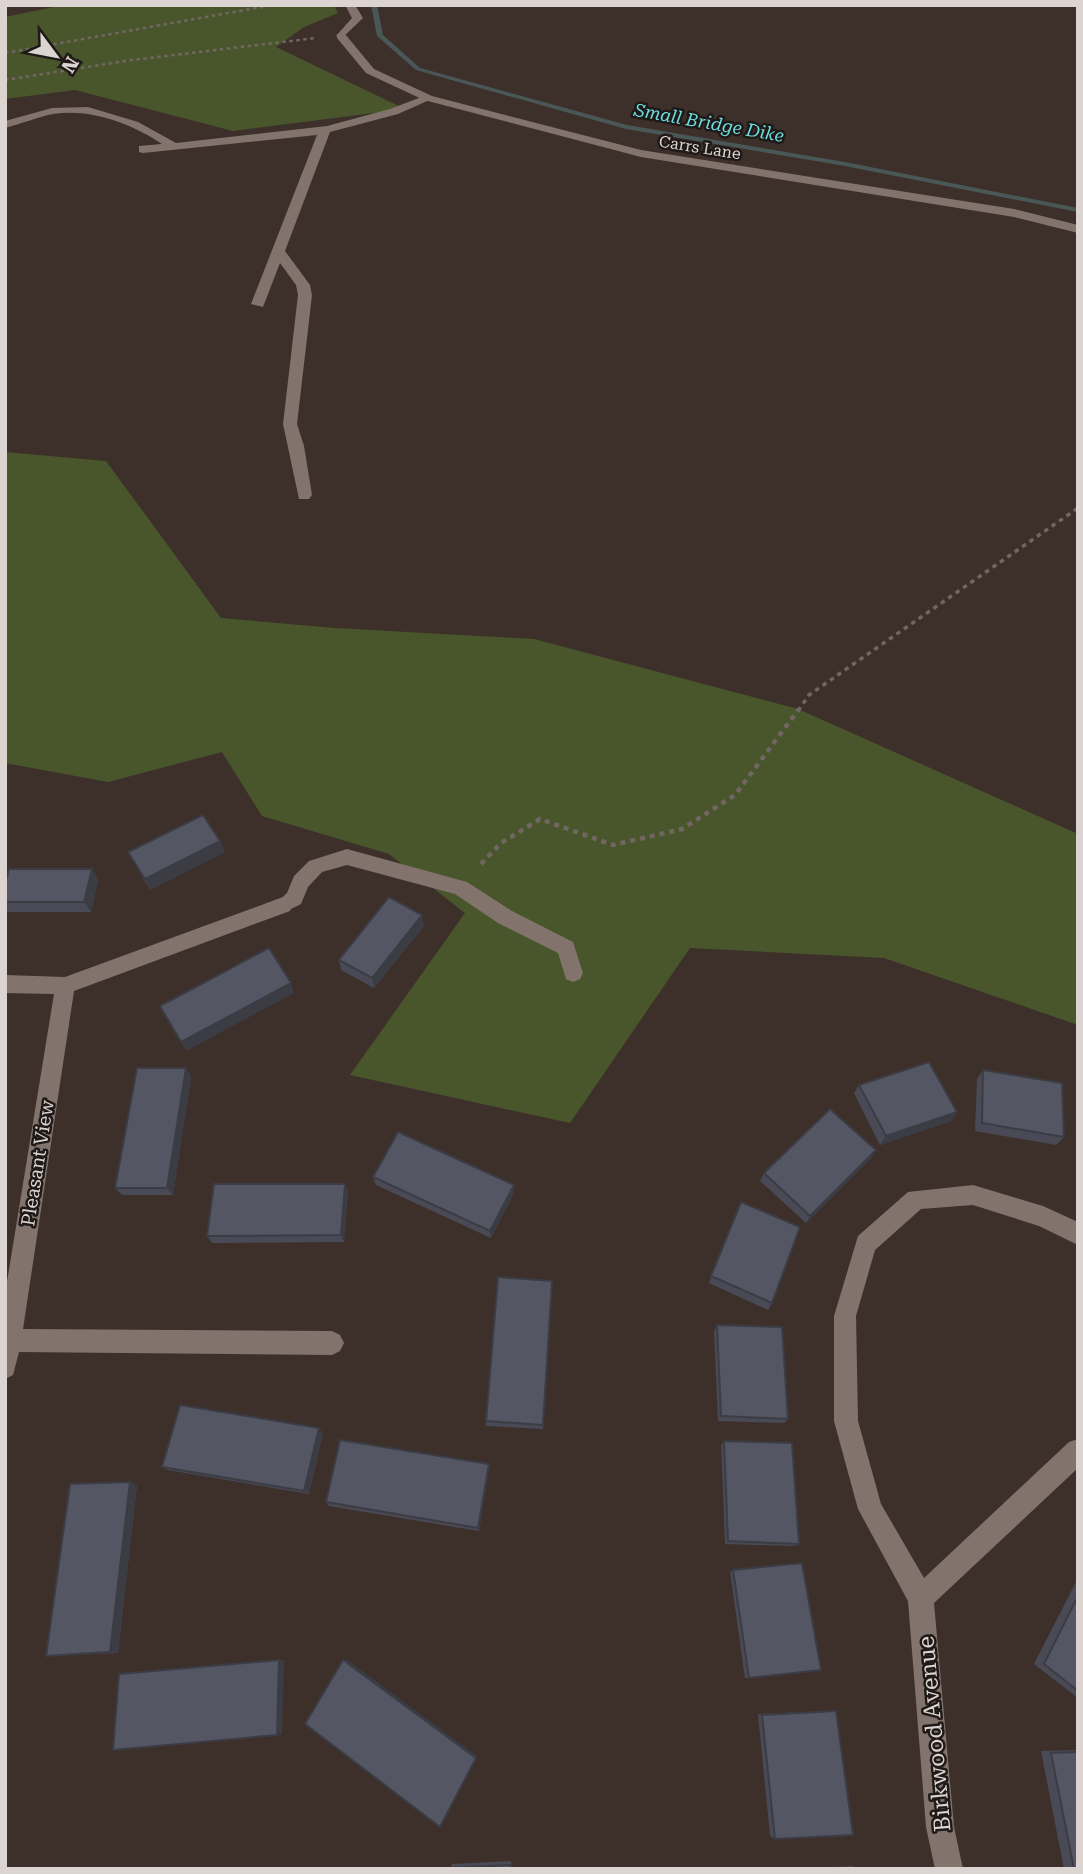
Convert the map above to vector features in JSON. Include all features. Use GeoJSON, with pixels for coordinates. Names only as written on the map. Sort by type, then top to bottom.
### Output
{"type":"FeatureCollection","features":[{"type":"Feature","properties":{"kind":"street"},"geometry":{"type":"LineString","coordinates":[[341,36],[358,18],[350,5]]}},
{"type":"Feature","properties":{"kind":"street","name":"Carrs Lane"},"geometry":{"type":"LineString","coordinates":[[341,36],[370,71],[428,99],[641,153],[1014,213],[1078,229]]}},
{"type":"Feature","properties":{"kind":"street"},"geometry":{"type":"LineString","coordinates":[[142,149],[285,136],[405,109],[428,99]]}},
{"type":"Feature","properties":{"kind":"street"},"geometry":{"type":"LineString","coordinates":[[5,125],[53,111],[74,110],[139,124],[173,146]]}},
{"type":"Feature","properties":{"kind":"street"},"geometry":{"type":"LineString","coordinates":[[258,304],[325,129]]}},
{"type":"Feature","properties":{"kind":"street"},"geometry":{"type":"LineString","coordinates":[[278,251],[303,285],[305,295],[290,424],[297,446],[304,495]]}},
{"type":"Feature","properties":{"kind":"street"},"geometry":{"type":"LineString","coordinates":[[5,984],[65,986],[283,905],[295,898],[300,882],[316,866],[347,857],[460,888],[505,918],[566,948],[573,973]]}},
{"type":"Feature","properties":{"kind":"street","name":"Pleasant View"},"geometry":{"type":"LineString","coordinates":[[5,1367],[65,986]]}},
{"type":"Feature","properties":{"kind":"street","name":"Birkwood Avenue"},"geometry":{"type":"LineString","coordinates":[[949,1869],[940,1827],[921,1598],[870,1509],[846,1421],[845,1316],[866,1244],[916,1199],[973,1195],[1043,1217],[1078,1234]]}},
{"type":"Feature","properties":{"kind":"street"},"geometry":{"type":"LineString","coordinates":[[10,1340],[332,1343]]}},
{"type":"Feature","properties":{"kind":"street"},"geometry":{"type":"LineString","coordinates":[[921,1598],[1078,1451]]}},
{"type":"Feature","properties":{"kind":"path"},"geometry":{"type":"LineString","coordinates":[[5,53],[274,5]]}},
{"type":"Feature","properties":{"kind":"path"},"geometry":{"type":"LineString","coordinates":[[5,80],[256,43],[341,36]]}},
{"type":"Feature","properties":{"kind":"path"},"geometry":{"type":"LineString","coordinates":[[460,888],[500,843],[540,819],[613,845],[682,829],[735,795],[809,695],[1078,508]]}},
{"type":"Feature","properties":{"kind":"green space"},"geometry":{"type":"Polygon","coordinates":[[[63,5],[334,5],[338,13],[304,27],[276,47],[405,109],[233,131],[75,90],[5,99],[5,17],[63,5]]]}},
{"type":"Feature","properties":{"kind":"green space"},"geometry":{"type":"Polygon","coordinates":[[[5,452],[106,461],[221,618],[335,628],[534,639],[798,709],[1078,834],[1078,1025],[884,958],[690,948],[570,1123],[350,1075],[465,913],[389,854],[262,816],[222,752],[108,782],[5,763],[5,452]]]}},
{"type":"Feature","properties":{"kind":"building"},"geometry":{"type":"Polygon","coordinates":[[[203,815],[220,841],[145,879],[128,852],[203,815]]]}},
{"type":"Feature","properties":{"kind":"building"},"geometry":{"type":"Polygon","coordinates":[[[9,869],[92,869],[84,902],[5,902],[5,884],[9,869]]]}},
{"type":"Feature","properties":{"kind":"building"},"geometry":{"type":"Polygon","coordinates":[[[389,897],[422,915],[372,978],[339,960],[389,897]]]}},
{"type":"Feature","properties":{"kind":"building"},"geometry":{"type":"Polygon","coordinates":[[[269,948],[291,983],[181,1042],[160,1006],[269,948]]]}},
{"type":"Feature","properties":{"kind":"building"},"geometry":{"type":"Polygon","coordinates":[[[929,1062],[957,1112],[886,1136],[859,1085],[929,1062]]]}},
{"type":"Feature","properties":{"kind":"building"},"geometry":{"type":"Polygon","coordinates":[[[137,1068],[186,1068],[167,1188],[115,1188],[137,1068]]]}},
{"type":"Feature","properties":{"kind":"building"},"geometry":{"type":"Polygon","coordinates":[[[983,1070],[1062,1083],[1064,1137],[982,1123],[983,1070]]]}},
{"type":"Feature","properties":{"kind":"building"},"geometry":{"type":"Polygon","coordinates":[[[830,1109],[876,1150],[810,1216],[764,1173],[830,1109]]]}},
{"type":"Feature","properties":{"kind":"building"},"geometry":{"type":"Polygon","coordinates":[[[398,1132],[514,1185],[490,1231],[373,1177],[398,1132]]]}},
{"type":"Feature","properties":{"kind":"building"},"geometry":{"type":"Polygon","coordinates":[[[214,1184],[345,1184],[341,1235],[207,1236],[214,1184]]]}},
{"type":"Feature","properties":{"kind":"building"},"geometry":{"type":"Polygon","coordinates":[[[741,1202],[800,1227],[772,1303],[711,1276],[741,1202]]]}},
{"type":"Feature","properties":{"kind":"building"},"geometry":{"type":"Polygon","coordinates":[[[498,1277],[552,1281],[543,1425],[486,1421],[498,1277]]]}},
{"type":"Feature","properties":{"kind":"building"},"geometry":{"type":"Polygon","coordinates":[[[717,1325],[782,1327],[788,1419],[721,1416],[717,1325]]]}},
{"type":"Feature","properties":{"kind":"building"},"geometry":{"type":"Polygon","coordinates":[[[180,1405],[319,1428],[304,1491],[162,1467],[180,1405]]]}},
{"type":"Feature","properties":{"kind":"building"},"geometry":{"type":"Polygon","coordinates":[[[340,1440],[489,1464],[478,1528],[326,1502],[340,1440]]]}},
{"type":"Feature","properties":{"kind":"building"},"geometry":{"type":"Polygon","coordinates":[[[724,1441],[792,1443],[799,1544],[728,1541],[724,1441]]]}},
{"type":"Feature","properties":{"kind":"building"},"geometry":{"type":"Polygon","coordinates":[[[130,1482],[110,1652],[46,1656],[70,1484],[130,1482]]]}},
{"type":"Feature","properties":{"kind":"building"},"geometry":{"type":"Polygon","coordinates":[[[802,1563],[821,1670],[749,1678],[733,1570],[802,1563]]]}},
{"type":"Feature","properties":{"kind":"building"},"geometry":{"type":"Polygon","coordinates":[[[1078,1596],[1078,1691],[1044,1664],[1078,1596]]]}},
{"type":"Feature","properties":{"kind":"building"},"geometry":{"type":"Polygon","coordinates":[[[279,1660],[277,1735],[113,1750],[119,1674],[279,1660]]]}},
{"type":"Feature","properties":{"kind":"building"},"geometry":{"type":"Polygon","coordinates":[[[343,1660],[476,1758],[440,1827],[305,1724],[343,1660]]]}},
{"type":"Feature","properties":{"kind":"building"},"geometry":{"type":"Polygon","coordinates":[[[836,1711],[853,1835],[775,1839],[762,1715],[836,1711]]]}},
{"type":"Feature","properties":{"kind":"building"},"geometry":{"type":"Polygon","coordinates":[[[1078,1752],[1078,1869],[1074,1869],[1051,1753],[1078,1752]]]}},
{"type":"Feature","properties":{"kind":"building"},"geometry":{"type":"Polygon","coordinates":[[[511,1865],[511,1869],[450,1869],[450,1868],[511,1865]]]}},
{"type":"Feature","properties":{"kind":"waterway","name":"Small Bridge Dike"},"geometry":{"type":"LineString","coordinates":[[374,5],[380,36],[418,69],[626,127],[845,164],[1078,210]]}}]}
